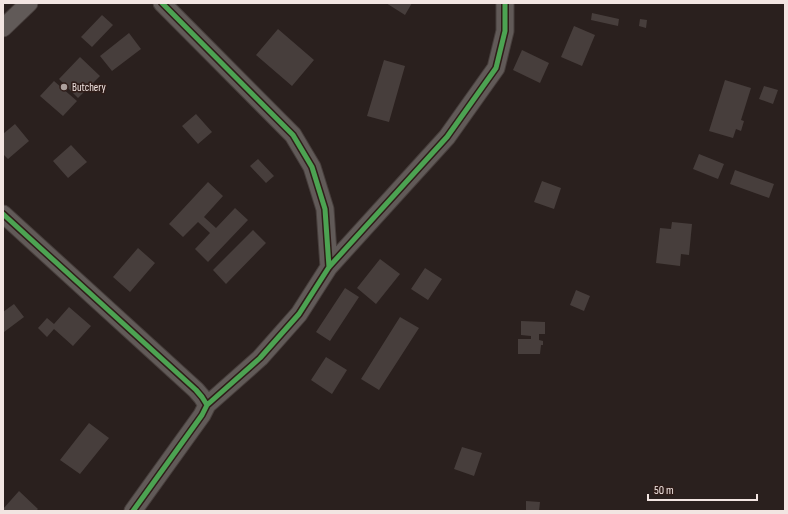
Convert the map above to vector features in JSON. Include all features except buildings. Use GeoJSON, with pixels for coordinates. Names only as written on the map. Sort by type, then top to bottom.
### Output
{"type":"FeatureCollection","features":[{"type":"Feature","properties":{"kind":"street"},"geometry":{"type":"LineString","coordinates":[[3,28],[29,3]]}},
{"type":"Feature","properties":{"kind":"street"},"geometry":{"type":"LineString","coordinates":[[162,3],[293,135],[312,167],[325,209],[329,267]]}},
{"type":"Feature","properties":{"kind":"street"},"geometry":{"type":"LineString","coordinates":[[133,511],[202,415],[207,405],[260,358],[299,314],[329,267],[447,137],[496,68],[505,31],[505,3]]}},
{"type":"Feature","properties":{"kind":"street"},"geometry":{"type":"LineString","coordinates":[[3,214],[196,390],[207,405]]}},
{"type":"Feature","properties":{"kind":"cycle path"},"geometry":{"type":"LineString","coordinates":[[162,3],[293,135],[312,167],[325,209],[329,267]]}},
{"type":"Feature","properties":{"kind":"cycle path"},"geometry":{"type":"LineString","coordinates":[[133,511],[202,415],[207,405],[260,358],[299,314],[329,267],[447,137],[496,68],[505,31],[505,3]]}},
{"type":"Feature","properties":{"kind":"cycle path"},"geometry":{"type":"LineString","coordinates":[[3,214],[196,390],[207,405]]}},
{"type":"Feature","properties":{"kind":"place","name":"Butchery"},"geometry":{"type":"Point","coordinates":[64,87]}}]}
